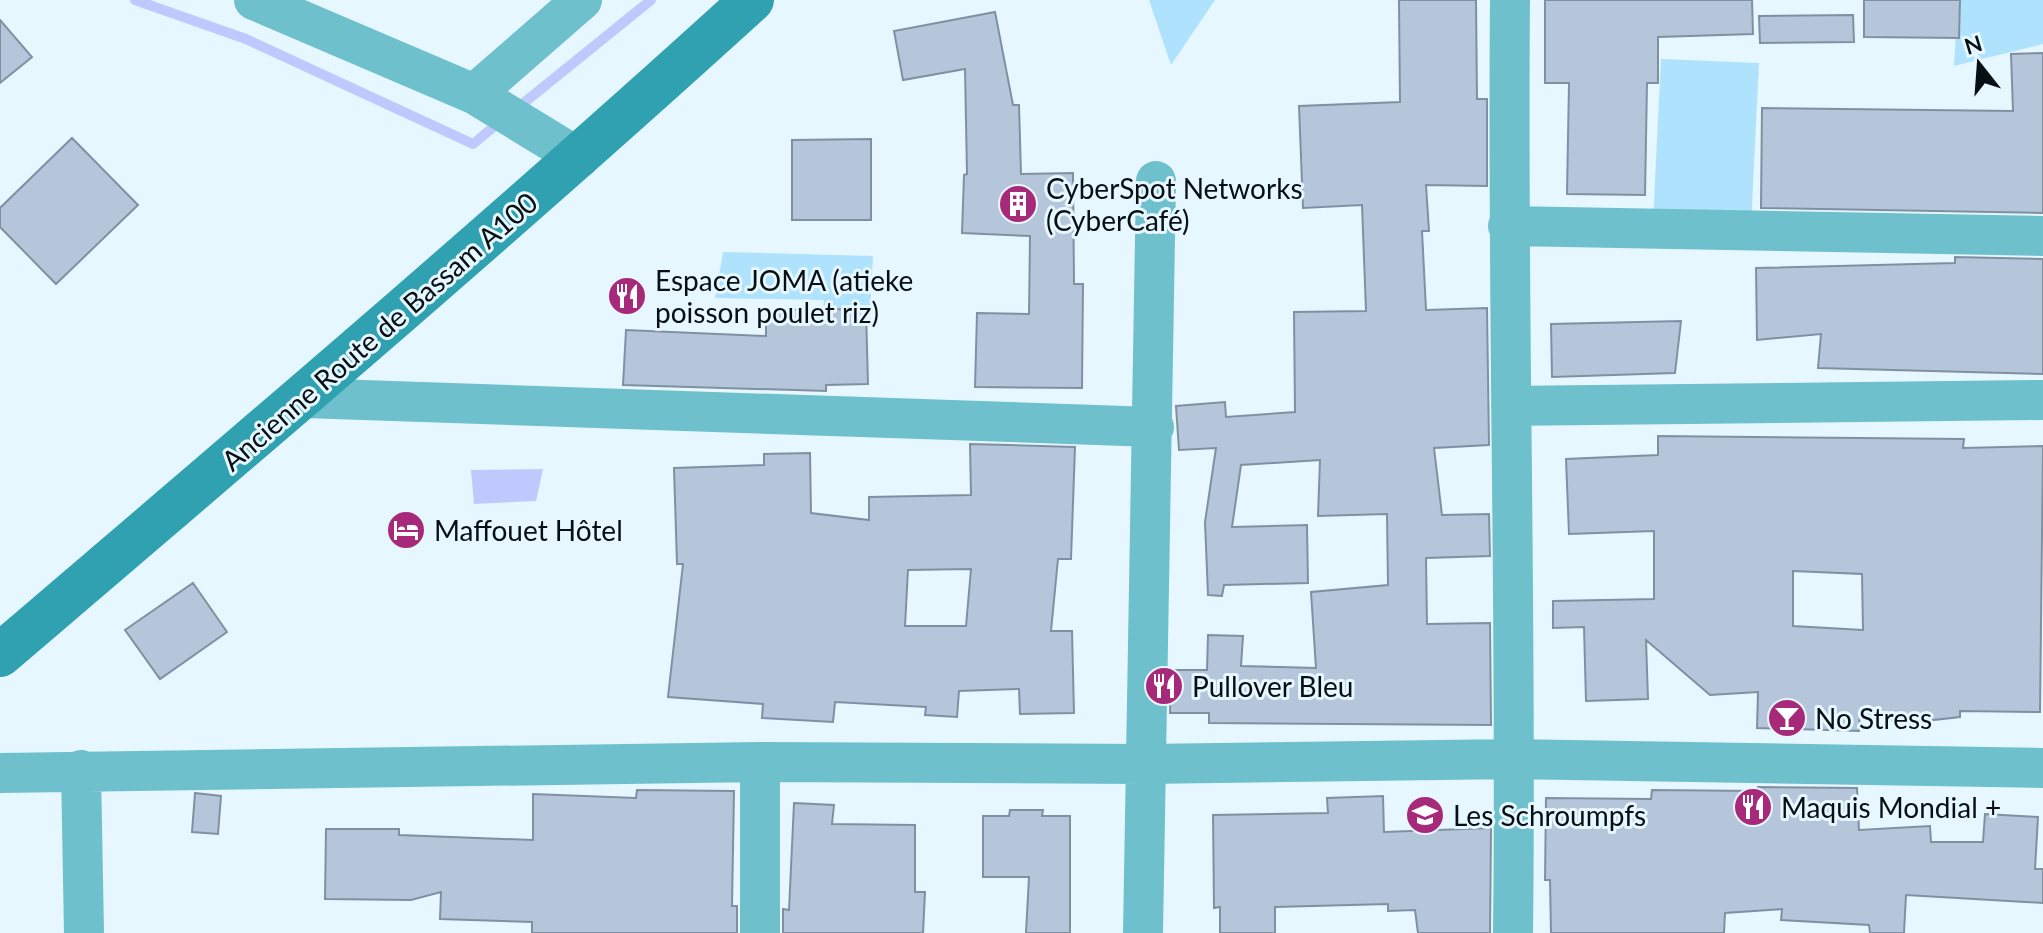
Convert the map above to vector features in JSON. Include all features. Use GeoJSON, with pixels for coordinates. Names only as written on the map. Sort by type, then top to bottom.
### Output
{"type":"FeatureCollection","features":[{"type":"Feature","properties":{"kind":"main road","name":"Ancienne Route de Bassam A100"},"geometry":{"type":"LineString","coordinates":[[0,655],[304,398],[579,158],[752,0]]}},
{"type":"Feature","properties":{"kind":"street"},"geometry":{"type":"LineString","coordinates":[[254,0],[474,94],[579,158]]}},
{"type":"Feature","properties":{"kind":"street"},"geometry":{"type":"LineString","coordinates":[[474,94],[582,0]]}},
{"type":"Feature","properties":{"kind":"street"},"geometry":{"type":"LineString","coordinates":[[1510,0],[1508,226],[1515,759],[1513,933]]}},
{"type":"Feature","properties":{"kind":"street"},"geometry":{"type":"LineString","coordinates":[[1143,933],[1156,181]]}},
{"type":"Feature","properties":{"kind":"street"},"geometry":{"type":"LineString","coordinates":[[1508,226],[2043,236]]}},
{"type":"Feature","properties":{"kind":"street"},"geometry":{"type":"LineString","coordinates":[[304,398],[1154,427]]}},
{"type":"Feature","properties":{"kind":"street"},"geometry":{"type":"LineString","coordinates":[[1511,406],[2043,400]]}},
{"type":"Feature","properties":{"kind":"street"},"geometry":{"type":"LineString","coordinates":[[0,773],[760,762],[1145,764],[1515,759],[2043,768]]}},
{"type":"Feature","properties":{"kind":"street"},"geometry":{"type":"LineString","coordinates":[[760,762],[760,933]]}},
{"type":"Feature","properties":{"kind":"street"},"geometry":{"type":"LineString","coordinates":[[81,770],[84,933]]}},
{"type":"Feature","properties":{"kind":"shaded area"},"geometry":{"type":"Polygon","coordinates":[[[1149,0],[1215,0],[1171,65],[1149,0]]]}},
{"type":"Feature","properties":{"kind":"shaded area"},"geometry":{"type":"Polygon","coordinates":[[[1958,0],[2043,0],[2043,44],[1954,66],[1958,0]]]}},
{"type":"Feature","properties":{"kind":"shaded area"},"geometry":{"type":"Polygon","coordinates":[[[1661,59],[1759,63],[1751,226],[1653,222],[1661,59]]]}},
{"type":"Feature","properties":{"kind":"shaded area"},"geometry":{"type":"Polygon","coordinates":[[[723,252],[873,256],[870,312],[823,308],[824,300],[715,298],[723,252]]]}},
{"type":"Feature","properties":{"kind":"shaded area"},"geometry":{"type":"Polygon","coordinates":[[[543,469],[536,501],[474,504],[471,470],[543,469]]]}},
{"type":"Feature","properties":{"kind":"building"},"geometry":{"type":"Polygon","coordinates":[[[1399,0],[1476,0],[1477,99],[1487,99],[1487,186],[1426,185],[1429,231],[1422,231],[1426,310],[1487,308],[1489,445],[1434,448],[1442,515],[1489,514],[1490,556],[1426,558],[1427,624],[1490,623],[1491,725],[1209,723],[1209,713],[1170,713],[1171,670],[1207,670],[1208,635],[1243,636],[1241,666],[1316,668],[1311,592],[1388,585],[1387,514],[1318,516],[1320,460],[1241,465],[1232,527],[1307,525],[1308,583],[1224,585],[1222,596],[1208,595],[1205,522],[1216,448],[1179,450],[1176,406],[1225,402],[1226,417],[1295,412],[1294,312],[1366,311],[1362,205],[1303,208],[1299,106],[1400,102],[1399,0]]]}},
{"type":"Feature","properties":{"kind":"building"},"geometry":{"type":"Polygon","coordinates":[[[1545,0],[1752,0],[1753,34],[1658,37],[1658,83],[1647,83],[1645,195],[1567,194],[1569,83],[1545,83],[1545,0]]]}},
{"type":"Feature","properties":{"kind":"building"},"geometry":{"type":"Polygon","coordinates":[[[1864,0],[1960,0],[1959,38],[1864,37],[1864,0]]]}},
{"type":"Feature","properties":{"kind":"building"},"geometry":{"type":"Polygon","coordinates":[[[995,12],[1013,105],[1019,105],[1021,174],[1073,173],[1074,284],[1083,284],[1082,388],[975,387],[977,313],[1029,314],[1030,236],[962,233],[964,175],[967,174],[965,69],[903,80],[894,31],[995,12]]]}},
{"type":"Feature","properties":{"kind":"building"},"geometry":{"type":"Polygon","coordinates":[[[1853,15],[1854,42],[1760,43],[1759,16],[1853,15]]]}},
{"type":"Feature","properties":{"kind":"building"},"geometry":{"type":"Polygon","coordinates":[[[0,20],[32,57],[0,83],[0,20]]]}},
{"type":"Feature","properties":{"kind":"building"},"geometry":{"type":"Polygon","coordinates":[[[2043,53],[2043,213],[1761,208],[1762,108],[2013,111],[2011,54],[2043,53]]]}},
{"type":"Feature","properties":{"kind":"building"},"geometry":{"type":"Polygon","coordinates":[[[72,138],[138,205],[56,284],[0,227],[0,208],[72,138]]]}},
{"type":"Feature","properties":{"kind":"building"},"geometry":{"type":"Polygon","coordinates":[[[871,139],[871,220],[792,220],[792,140],[871,139]]]}},
{"type":"Feature","properties":{"kind":"building"},"geometry":{"type":"Polygon","coordinates":[[[1955,257],[2043,259],[2043,374],[1818,368],[1821,334],[1757,340],[1756,268],[1955,263],[1955,257]]]}},
{"type":"Feature","properties":{"kind":"building"},"geometry":{"type":"Polygon","coordinates":[[[866,309],[868,384],[826,385],[826,391],[623,385],[626,330],[766,336],[766,310],[866,309]]]}},
{"type":"Feature","properties":{"kind":"building"},"geometry":{"type":"Polygon","coordinates":[[[1681,321],[1675,373],[1552,377],[1551,324],[1681,321]]]}},
{"type":"Feature","properties":{"kind":"building"},"geometry":{"type":"Polygon","coordinates":[[[1658,436],[1964,439],[1963,448],[2043,446],[2040,712],[1960,711],[1960,717],[1925,721],[1922,728],[1860,712],[1859,731],[1757,728],[1758,692],[1710,695],[1646,640],[1648,699],[1586,701],[1584,627],[1553,628],[1553,601],[1654,599],[1654,531],[1569,534],[1566,459],[1658,455],[1658,436]],[[1793,571],[1793,626],[1863,630],[1862,574],[1793,571]]]}},
{"type":"Feature","properties":{"kind":"building"},"geometry":{"type":"Polygon","coordinates":[[[970,444],[1075,447],[1071,559],[1058,559],[1051,631],[1072,631],[1074,713],[1020,714],[1019,689],[959,691],[957,717],[925,715],[926,707],[835,702],[833,722],[762,718],[763,704],[668,697],[683,564],[677,564],[674,468],[764,465],[764,454],[810,453],[811,513],[869,520],[869,497],[971,495],[970,444]],[[971,569],[908,570],[905,626],[966,626],[971,569]]]}},
{"type":"Feature","properties":{"kind":"building"},"geometry":{"type":"Polygon","coordinates":[[[193,583],[227,632],[160,679],[125,630],[193,583]]]}},
{"type":"Feature","properties":{"kind":"building"},"geometry":{"type":"Polygon","coordinates":[[[1758,787],[1857,788],[1859,830],[1930,826],[1931,842],[1983,842],[1985,814],[2038,817],[2035,869],[2043,869],[2043,903],[1906,895],[1904,933],[1870,933],[1869,925],[1781,920],[1782,909],[1725,913],[1724,933],[1551,933],[1550,880],[1545,880],[1546,798],[1651,799],[1652,790],[1758,791],[1758,787]]]}},
{"type":"Feature","properties":{"kind":"building"},"geometry":{"type":"Polygon","coordinates":[[[637,790],[734,791],[732,906],[737,906],[737,933],[532,933],[532,922],[440,919],[441,892],[411,900],[325,899],[326,829],[399,829],[399,835],[533,840],[533,794],[636,798],[637,790]]]}},
{"type":"Feature","properties":{"kind":"building"},"geometry":{"type":"Polygon","coordinates":[[[195,793],[221,796],[218,834],[192,832],[195,793]]]}},
{"type":"Feature","properties":{"kind":"building"},"geometry":{"type":"Polygon","coordinates":[[[1383,796],[1384,832],[1491,828],[1490,933],[1418,933],[1415,910],[1388,911],[1388,904],[1275,907],[1275,933],[1220,933],[1220,907],[1214,908],[1213,815],[1328,813],[1327,798],[1383,796]]]}},
{"type":"Feature","properties":{"kind":"building"},"geometry":{"type":"Polygon","coordinates":[[[794,803],[834,805],[832,824],[915,825],[915,892],[925,892],[923,933],[783,933],[783,909],[789,910],[794,803]]]}},
{"type":"Feature","properties":{"kind":"building"},"geometry":{"type":"Polygon","coordinates":[[[1010,810],[1043,810],[1042,816],[1070,816],[1070,933],[1026,933],[1029,877],[983,877],[983,816],[1009,816],[1010,810]]]}},
{"type":"Feature","properties":{"kind":"waterway"},"geometry":{"type":"LineString","coordinates":[[135,0],[246,39],[473,144],[502,120]]}},
{"type":"Feature","properties":{"kind":"waterway"},"geometry":{"type":"LineString","coordinates":[[515,110],[651,0]]}},
{"type":"Feature","properties":{"kind":"place","name":"CyberSpot Networks (CyberCafé)"},"geometry":{"type":"Point","coordinates":[1018,204]}},
{"type":"Feature","properties":{"kind":"place","name":"Espace JOMA (atieke poisson poulet riz)"},"geometry":{"type":"Point","coordinates":[627,296]}},
{"type":"Feature","properties":{"kind":"place","name":"Maffouet Hôtel"},"geometry":{"type":"Point","coordinates":[406,530]}},
{"type":"Feature","properties":{"kind":"place","name":"Pullover Bleu"},"geometry":{"type":"Point","coordinates":[1164,686]}},
{"type":"Feature","properties":{"kind":"place","name":"No Stress"},"geometry":{"type":"Point","coordinates":[1787,718]}},
{"type":"Feature","properties":{"kind":"place","name":"Maquis Mondial +"},"geometry":{"type":"Point","coordinates":[1753,807]}},
{"type":"Feature","properties":{"kind":"place","name":"Les Schroumpfs"},"geometry":{"type":"Point","coordinates":[1425,815]}}]}
